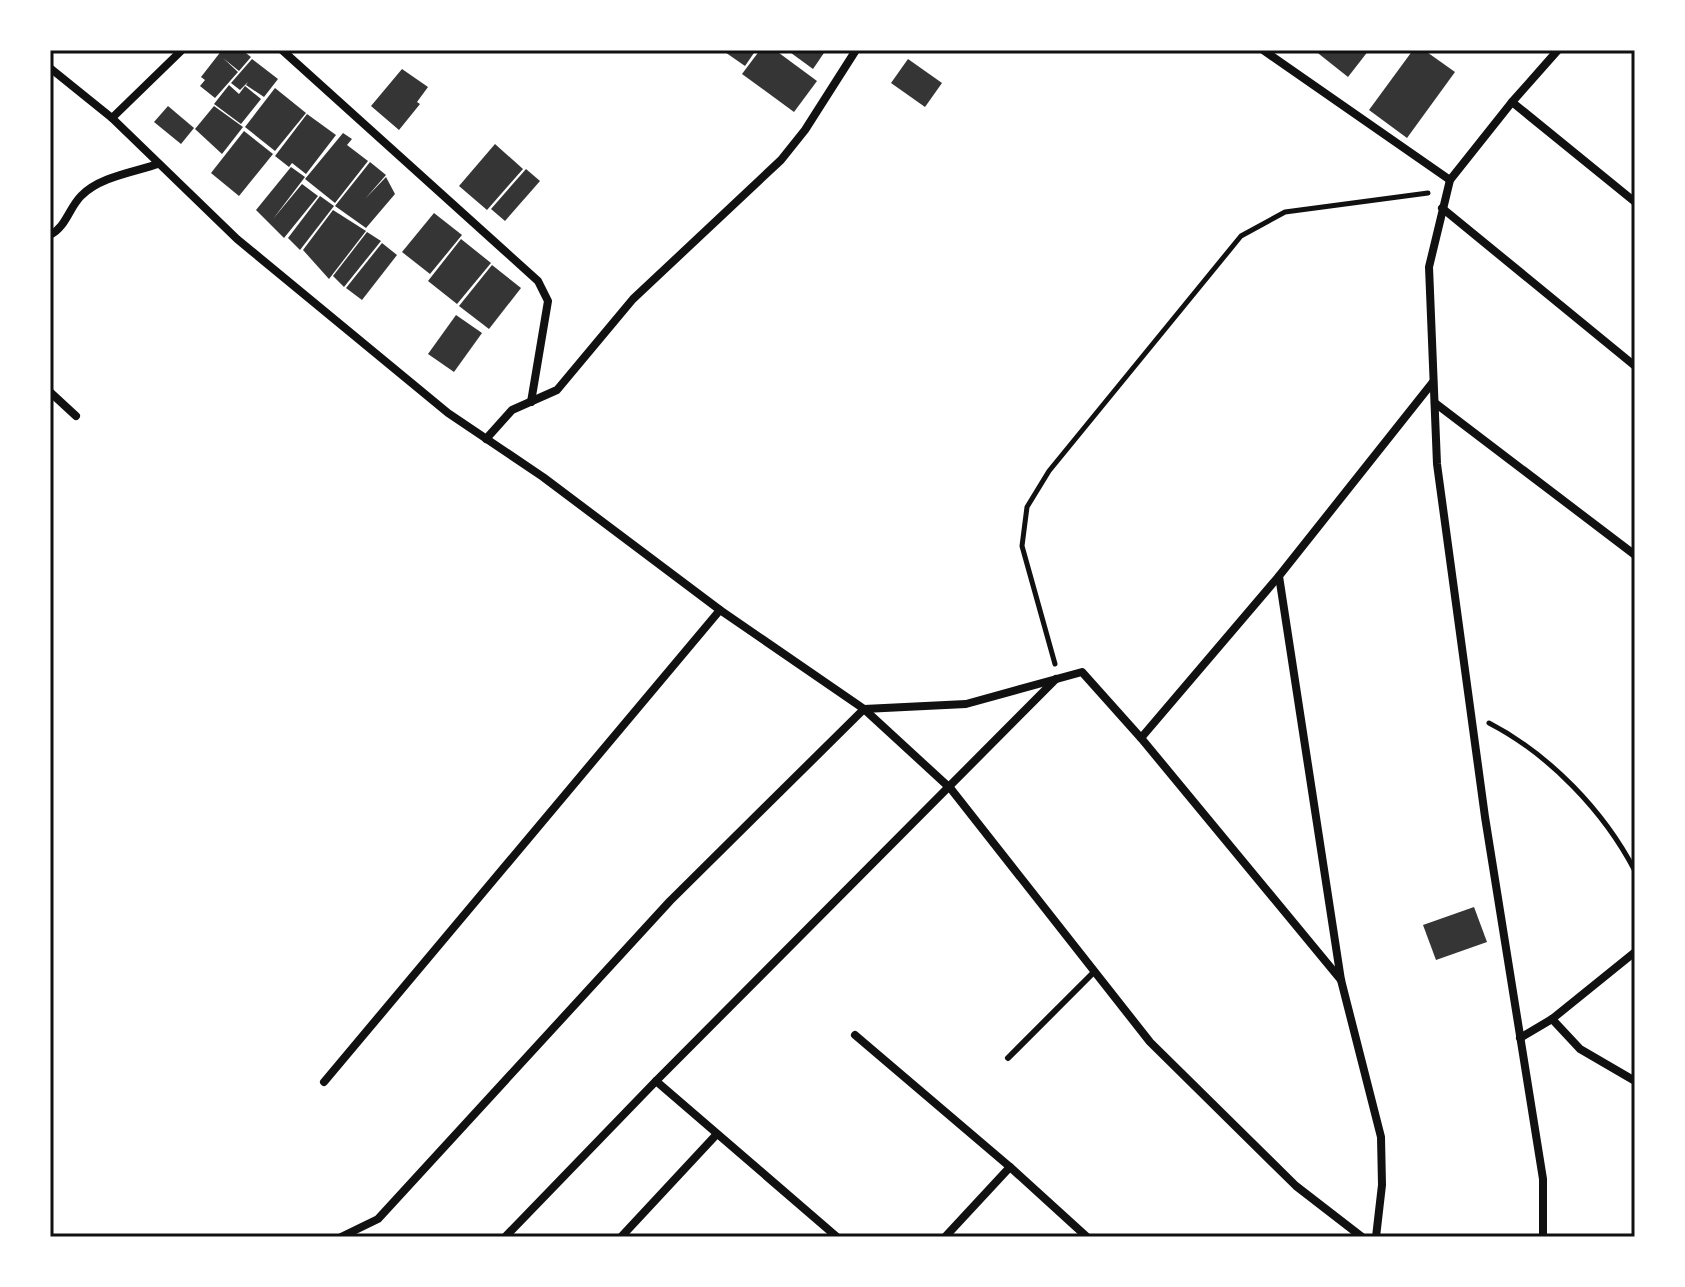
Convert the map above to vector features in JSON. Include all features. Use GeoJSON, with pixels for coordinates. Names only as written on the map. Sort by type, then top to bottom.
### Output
{"type":"FeatureCollection","features":[{"type":"Feature","properties":{"kind":"street"},"geometry":{"type":"LineString","coordinates":[[112,118],[182,50]]}},
{"type":"Feature","properties":{"kind":"street"},"geometry":{"type":"LineString","coordinates":[[282,50],[538,281],[548,301],[531,402]]}},
{"type":"Feature","properties":{"kind":"street"},"geometry":{"type":"LineString","coordinates":[[486,439],[506,415],[557,390],[633,299],[781,160],[805,130],[856,50]]}},
{"type":"Feature","properties":{"kind":"street"},"geometry":{"type":"LineString","coordinates":[[1263,50],[1450,180]]}},
{"type":"Feature","properties":{"kind":"street"},"geometry":{"type":"LineString","coordinates":[[1543,1237],[1543,1179],[1471,714],[1437,464],[1429,267],[1450,180],[1558,50]]}},
{"type":"Feature","properties":{"kind":"street"},"geometry":{"type":"LineString","coordinates":[[50,68],[112,118],[237,239],[448,413],[720,610],[864,709],[951,789],[1160,1052],[1296,1186],[1362,1237]]}},
{"type":"Feature","properties":{"kind":"street"},"geometry":{"type":"LineString","coordinates":[[1512,102],[1635,202]]}},
{"type":"Feature","properties":{"kind":"street"},"geometry":{"type":"LineString","coordinates":[[50,235],[63,224],[82,194],[100,183],[158,164]]}},
{"type":"Feature","properties":{"kind":"street"},"geometry":{"type":"LineString","coordinates":[[1442,208],[1635,366]]}},
{"type":"Feature","properties":{"kind":"street"},"geometry":{"type":"LineString","coordinates":[[1141,738],[1279,576],[1433,382]]}},
{"type":"Feature","properties":{"kind":"street"},"geometry":{"type":"LineString","coordinates":[[50,392],[76,416]]}},
{"type":"Feature","properties":{"kind":"street"},"geometry":{"type":"LineString","coordinates":[[1435,403],[1635,555]]}},
{"type":"Feature","properties":{"kind":"street"},"geometry":{"type":"LineString","coordinates":[[1279,576],[1341,980],[1381,1137],[1382,1185],[1376,1237]]}},
{"type":"Feature","properties":{"kind":"street"},"geometry":{"type":"LineString","coordinates":[[324,1082],[720,610]]}},
{"type":"Feature","properties":{"kind":"street"},"geometry":{"type":"LineString","coordinates":[[345,1235],[378,1219],[670,901],[864,709],[966,704],[1058,676],[1082,672],[1141,738],[1341,980]]}},
{"type":"Feature","properties":{"kind":"street"},"geometry":{"type":"LineString","coordinates":[[505,1237],[656,1081],[951,789],[1058,676]]}},
{"type":"Feature","properties":{"kind":"street"},"geometry":{"type":"LineString","coordinates":[[1520,1038],[1552,1019],[1635,952]]}},
{"type":"Feature","properties":{"kind":"street"},"geometry":{"type":"LineString","coordinates":[[1552,1019],[1580,1049],[1635,1081]]}},
{"type":"Feature","properties":{"kind":"street"},"geometry":{"type":"LineString","coordinates":[[855,1035],[1087,1237]]}},
{"type":"Feature","properties":{"kind":"street"},"geometry":{"type":"LineString","coordinates":[[656,1081],[837,1237]]}},
{"type":"Feature","properties":{"kind":"street"},"geometry":{"type":"LineString","coordinates":[[621,1237],[716,1135]]}},
{"type":"Feature","properties":{"kind":"street"},"geometry":{"type":"LineString","coordinates":[[945,1237],[1010,1167]]}},
{"type":"Feature","properties":{"kind":"lane"},"geometry":{"type":"LineString","coordinates":[[1008,1058],[1095,971]]}},
{"type":"Feature","properties":{"kind":"path"},"geometry":{"type":"LineString","coordinates":[[1058,676],[1022,546],[1027,507],[1049,471],[1226,251],[1256,225],[1285,212],[1447,190]]}},
{"type":"Feature","properties":{"kind":"path"},"geometry":{"type":"LineString","coordinates":[[1471,714],[1517,738],[1571,785],[1620,841],[1635,871]]}},
{"type":"Feature","properties":{"kind":"building"},"geometry":{"type":"Polygon","coordinates":[[[222,50],[242,50],[251,57],[239,71],[223,58],[238,72],[215,98],[200,86],[205,80],[201,77],[222,50]]]}},
{"type":"Feature","properties":{"kind":"building"},"geometry":{"type":"Polygon","coordinates":[[[722,50],[756,50],[745,66],[722,50]]]}},
{"type":"Feature","properties":{"kind":"building"},"geometry":{"type":"Polygon","coordinates":[[[760,50],[775,50],[817,81],[794,112],[742,74],[760,50]]]}},
{"type":"Feature","properties":{"kind":"building"},"geometry":{"type":"Polygon","coordinates":[[[787,50],[826,50],[813,69],[787,50]]]}},
{"type":"Feature","properties":{"kind":"building"},"geometry":{"type":"Polygon","coordinates":[[[1314,50],[1369,50],[1348,77],[1314,50]]]}},
{"type":"Feature","properties":{"kind":"building"},"geometry":{"type":"Polygon","coordinates":[[[1413,50],[1424,50],[1455,72],[1407,138],[1369,110],[1413,50]]]}},
{"type":"Feature","properties":{"kind":"building"},"geometry":{"type":"Polygon","coordinates":[[[252,59],[278,79],[264,97],[246,85],[248,82],[240,90],[231,83],[252,59]]]}},
{"type":"Feature","properties":{"kind":"building"},"geometry":{"type":"Polygon","coordinates":[[[908,59],[942,83],[925,107],[891,83],[908,59]]]}},
{"type":"Feature","properties":{"kind":"building"},"geometry":{"type":"Polygon","coordinates":[[[402,69],[428,87],[417,102],[420,104],[399,130],[371,106],[402,69]]]}},
{"type":"Feature","properties":{"kind":"building"},"geometry":{"type":"Polygon","coordinates":[[[229,85],[239,94],[245,86],[261,99],[241,124],[214,104],[229,85]]]}},
{"type":"Feature","properties":{"kind":"building"},"geometry":{"type":"Polygon","coordinates":[[[275,88],[306,113],[275,151],[245,127],[275,88]]]}},
{"type":"Feature","properties":{"kind":"building"},"geometry":{"type":"Polygon","coordinates":[[[168,106],[194,128],[181,144],[154,122],[168,106]]]}},
{"type":"Feature","properties":{"kind":"building"},"geometry":{"type":"Polygon","coordinates":[[[214,106],[243,127],[222,154],[195,129],[214,106]]]}},
{"type":"Feature","properties":{"kind":"building"},"geometry":{"type":"Polygon","coordinates":[[[307,114],[336,135],[306,174],[292,163],[289,167],[275,156],[307,114]]]}},
{"type":"Feature","properties":{"kind":"building"},"geometry":{"type":"Polygon","coordinates":[[[244,131],[273,154],[239,196],[211,173],[244,131]]]}},
{"type":"Feature","properties":{"kind":"building"},"geometry":{"type":"Polygon","coordinates":[[[343,133],[352,139],[347,145],[368,161],[335,203],[305,179],[343,133]]]}},
{"type":"Feature","properties":{"kind":"building"},"geometry":{"type":"Polygon","coordinates":[[[495,144],[523,169],[487,210],[459,186],[495,144]]]}},
{"type":"Feature","properties":{"kind":"building"},"geometry":{"type":"Polygon","coordinates":[[[370,162],[386,175],[365,199],[386,177],[395,194],[366,228],[335,206],[370,162]]]}},
{"type":"Feature","properties":{"kind":"building"},"geometry":{"type":"Polygon","coordinates":[[[291,167],[305,177],[273,219],[302,184],[318,196],[284,238],[256,210],[291,167]]]}},
{"type":"Feature","properties":{"kind":"building"},"geometry":{"type":"Polygon","coordinates":[[[526,169],[540,181],[505,221],[491,209],[526,169]]]}},
{"type":"Feature","properties":{"kind":"building"},"geometry":{"type":"Polygon","coordinates":[[[320,196],[334,206],[300,250],[288,238],[320,196]]]}},
{"type":"Feature","properties":{"kind":"building"},"geometry":{"type":"Polygon","coordinates":[[[333,210],[366,231],[329,279],[303,250],[333,210]]]}},
{"type":"Feature","properties":{"kind":"building"},"geometry":{"type":"Polygon","coordinates":[[[434,213],[462,235],[430,274],[402,252],[434,213]]]}},
{"type":"Feature","properties":{"kind":"building"},"geometry":{"type":"Polygon","coordinates":[[[367,232],[381,241],[344,287],[333,276],[367,232]]]}},
{"type":"Feature","properties":{"kind":"building"},"geometry":{"type":"Polygon","coordinates":[[[461,239],[491,263],[457,304],[428,281],[461,239]]]}},
{"type":"Feature","properties":{"kind":"building"},"geometry":{"type":"Polygon","coordinates":[[[382,243],[397,255],[362,300],[346,288],[382,243]]]}},
{"type":"Feature","properties":{"kind":"building"},"geometry":{"type":"Polygon","coordinates":[[[492,265],[521,288],[489,329],[459,306],[492,265]]]}},
{"type":"Feature","properties":{"kind":"building"},"geometry":{"type":"Polygon","coordinates":[[[456,315],[482,333],[454,372],[428,354],[456,315]]]}},
{"type":"Feature","properties":{"kind":"building"},"geometry":{"type":"Polygon","coordinates":[[[1474,907],[1487,942],[1436,960],[1423,925],[1474,907]]]}}]}
